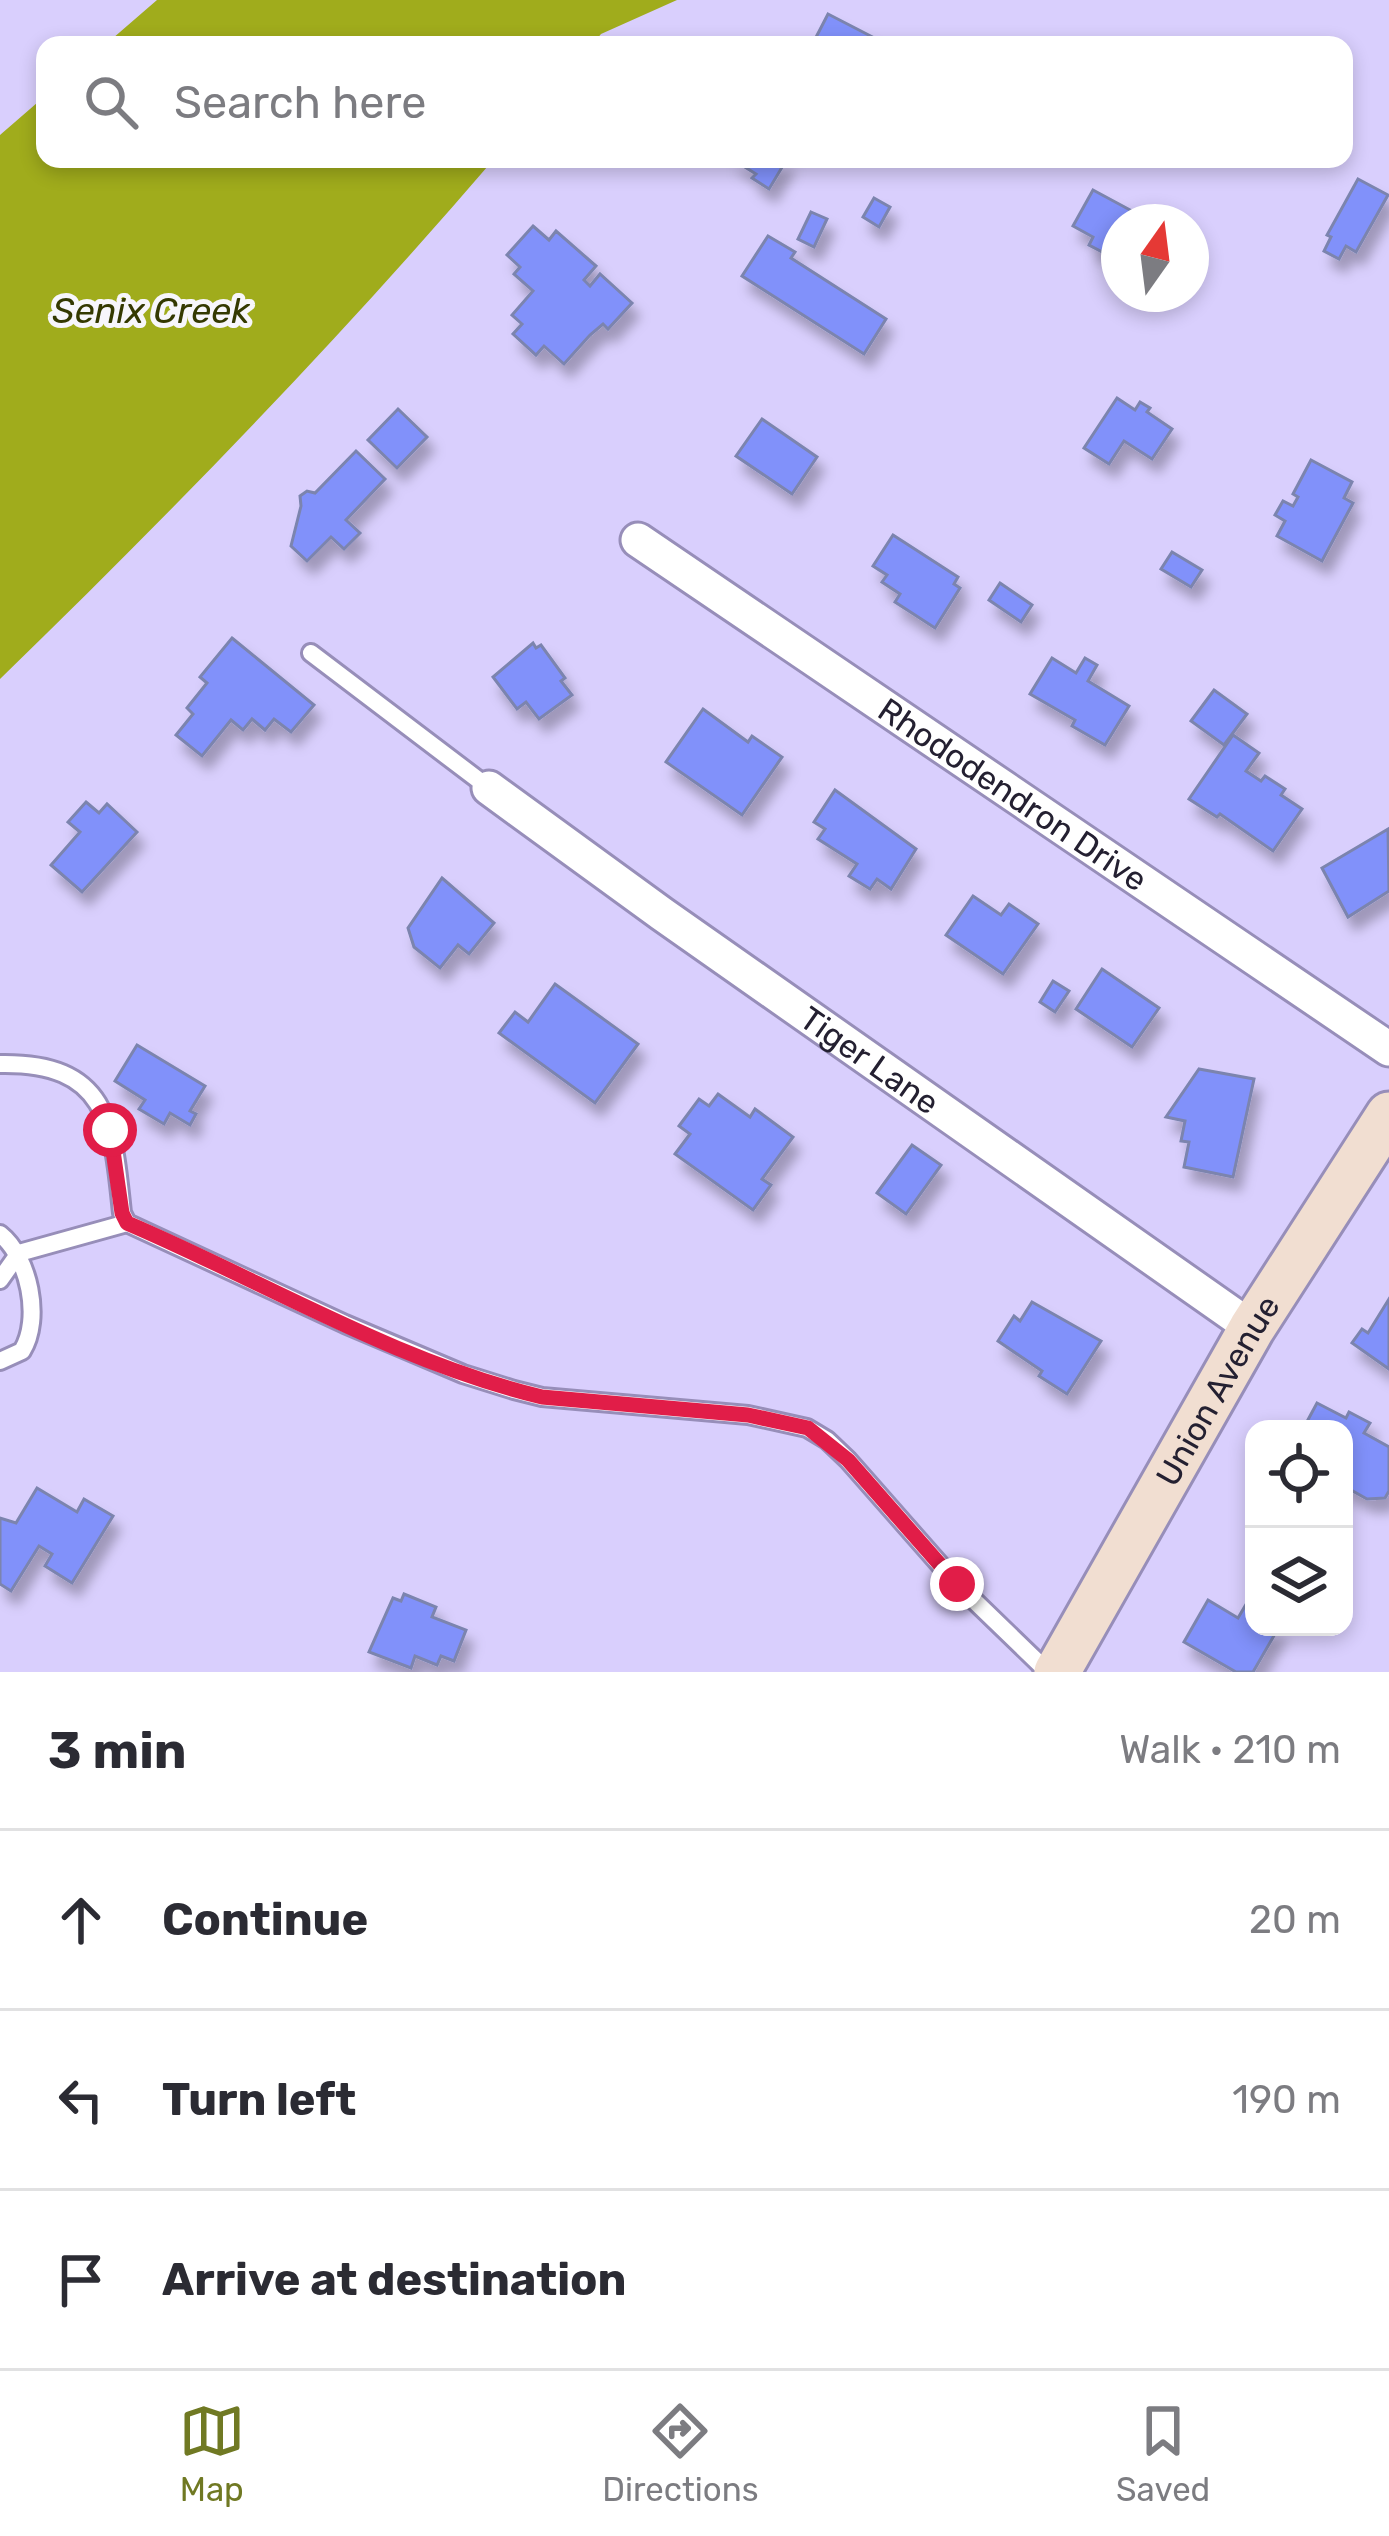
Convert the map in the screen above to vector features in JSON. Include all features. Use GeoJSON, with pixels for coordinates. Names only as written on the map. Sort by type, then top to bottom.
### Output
{"type":"FeatureCollection","features":[{"type":"Feature","properties":{"kind":"street","name":"Rhododendron Drive"},"geometry":{"type":"LineString","coordinates":[[638,540],[1389,1049]]}},
{"type":"Feature","properties":{"kind":"street","name":"Tiger Lane"},"geometry":{"type":"LineString","coordinates":[[489,788],[1252,1328]]}},
{"type":"Feature","properties":{"kind":"street","name":"Union Avenue"},"geometry":{"type":"LineString","coordinates":[[1053,1672],[1252,1328],[1389,1115]]}},
{"type":"Feature","properties":{"kind":"lane"},"geometry":{"type":"LineString","coordinates":[[310,653],[489,788]]}},
{"type":"Feature","properties":{"kind":"lane"},"geometry":{"type":"LineString","coordinates":[[0,1064],[52,1066],[86,1089],[102,1108],[127,1223],[345,1324],[463,1374],[542,1397],[748,1415],[808,1428],[848,1460],[957,1584],[1053,1672]]}},
{"type":"Feature","properties":{"kind":"lane"},"geometry":{"type":"LineString","coordinates":[[0,1280],[19,1253],[127,1223]]}},
{"type":"Feature","properties":{"kind":"lane"},"geometry":{"type":"LineString","coordinates":[[0,1234],[19,1253],[32,1326],[22,1351],[0,1361]]}},
{"type":"Feature","properties":{"kind":"water"},"geometry":{"type":"Polygon","coordinates":[[[157,0],[677,0],[599,36],[115,36],[157,0]]]}},
{"type":"Feature","properties":{"kind":"water","name":"Senix Creek"},"geometry":{"type":"Polygon","coordinates":[[[36,104],[36,168],[486,168],[253,425],[0,679],[0,135],[36,104]]]}},
{"type":"Feature","properties":{"kind":"building"},"geometry":{"type":"Polygon","coordinates":[[[828,14],[871,36],[817,36],[828,14]]]}},
{"type":"Feature","properties":{"kind":"building"},"geometry":{"type":"Polygon","coordinates":[[[746,168],[782,168],[769,189],[752,178],[756,174],[746,168]]]}},
{"type":"Feature","properties":{"kind":"building"},"geometry":{"type":"Polygon","coordinates":[[[1358,179],[1388,195],[1356,252],[1346,246],[1339,259],[1324,251],[1331,237],[1327,235],[1358,179]]]}},
{"type":"Feature","properties":{"kind":"building"},"geometry":{"type":"Polygon","coordinates":[[[1093,190],[1119,204],[1101,204],[1101,251],[1089,245],[1093,237],[1073,226],[1093,190]]]}},
{"type":"Feature","properties":{"kind":"building"},"geometry":{"type":"Polygon","coordinates":[[[874,198],[890,207],[879,227],[863,217],[874,198]]]}},
{"type":"Feature","properties":{"kind":"building"},"geometry":{"type":"Polygon","coordinates":[[[811,212],[827,219],[814,247],[798,239],[811,212]]]}},
{"type":"Feature","properties":{"kind":"building"},"geometry":{"type":"Polygon","coordinates":[[[533,226],[549,240],[556,231],[596,266],[584,280],[590,286],[600,274],[632,303],[608,329],[603,324],[590,335],[564,364],[544,346],[536,355],[513,334],[522,324],[512,315],[533,291],[514,274],[520,267],[507,255],[533,226]]]}},
{"type":"Feature","properties":{"kind":"building"},"geometry":{"type":"Polygon","coordinates":[[[768,236],[795,252],[791,258],[886,319],[864,354],[742,276],[768,236]]]}},
{"type":"Feature","properties":{"kind":"building"},"geometry":{"type":"Polygon","coordinates":[[[1117,398],[1135,410],[1140,402],[1172,429],[1152,459],[1124,441],[1109,464],[1084,448],[1117,398]]]}},
{"type":"Feature","properties":{"kind":"building"},"geometry":{"type":"Polygon","coordinates":[[[398,409],[427,437],[397,468],[368,440],[398,409]]]}},
{"type":"Feature","properties":{"kind":"building"},"geometry":{"type":"Polygon","coordinates":[[[762,419],[817,457],[792,494],[736,456],[762,419]]]}},
{"type":"Feature","properties":{"kind":"building"},"geometry":{"type":"Polygon","coordinates":[[[356,451],[385,479],[346,520],[360,533],[344,549],[331,537],[307,561],[291,546],[300,496],[315,493],[356,451]]]}},
{"type":"Feature","properties":{"kind":"building"},"geometry":{"type":"Polygon","coordinates":[[[1311,460],[1352,482],[1344,498],[1353,503],[1322,561],[1277,536],[1285,521],[1275,515],[1283,501],[1293,506],[1298,497],[1293,494],[1311,460]]]}},
{"type":"Feature","properties":{"kind":"building"},"geometry":{"type":"Polygon","coordinates":[[[893,535],[958,577],[954,584],[960,588],[935,628],[895,602],[900,594],[882,582],[887,575],[873,566],[893,535]]]}},
{"type":"Feature","properties":{"kind":"building"},"geometry":{"type":"Polygon","coordinates":[[[1172,552],[1202,570],[1191,587],[1161,569],[1172,552]]]}},
{"type":"Feature","properties":{"kind":"building"},"geometry":{"type":"Polygon","coordinates":[[[1000,583],[1032,605],[1021,622],[989,600],[1000,583]]]}},
{"type":"Feature","properties":{"kind":"building"},"geometry":{"type":"Polygon","coordinates":[[[232,638],[314,705],[291,732],[274,719],[265,730],[252,719],[243,730],[231,720],[202,756],[176,735],[193,714],[187,708],[207,683],[200,677],[232,638]]]}},
{"type":"Feature","properties":{"kind":"building"},"geometry":{"type":"Polygon","coordinates":[[[533,643],[536,648],[541,645],[572,695],[539,719],[526,702],[517,709],[493,677],[533,643]]]}},
{"type":"Feature","properties":{"kind":"building"},"geometry":{"type":"Polygon","coordinates":[[[1052,658],[1076,673],[1085,658],[1097,665],[1088,681],[1129,706],[1105,745],[1072,726],[1075,720],[1030,694],[1052,658]]]}},
{"type":"Feature","properties":{"kind":"building"},"geometry":{"type":"Polygon","coordinates":[[[1214,690],[1247,714],[1224,745],[1191,721],[1214,690]]]}},
{"type":"Feature","properties":{"kind":"building"},"geometry":{"type":"Polygon","coordinates":[[[703,709],[748,742],[752,736],[782,757],[742,815],[666,762],[703,709]]]}},
{"type":"Feature","properties":{"kind":"building"},"geometry":{"type":"Polygon","coordinates":[[[1233,735],[1259,753],[1246,771],[1285,789],[1281,795],[1302,809],[1273,851],[1189,799],[1233,735]]]}},
{"type":"Feature","properties":{"kind":"building"},"geometry":{"type":"Polygon","coordinates":[[[835,790],[916,849],[891,889],[877,879],[870,889],[849,876],[857,864],[818,839],[825,829],[814,822],[835,790]]]}},
{"type":"Feature","properties":{"kind":"building"},"geometry":{"type":"Polygon","coordinates":[[[86,802],[99,813],[107,804],[137,832],[82,892],[51,865],[80,832],[68,822],[86,802]]]}},
{"type":"Feature","properties":{"kind":"building"},"geometry":{"type":"Polygon","coordinates":[[[1388,829],[1389,891],[1348,917],[1322,868],[1388,829]]]}},
{"type":"Feature","properties":{"kind":"building"},"geometry":{"type":"Polygon","coordinates":[[[442,878],[494,923],[469,954],[458,945],[440,968],[414,947],[408,928],[442,878]]]}},
{"type":"Feature","properties":{"kind":"building"},"geometry":{"type":"Polygon","coordinates":[[[973,896],[1001,915],[1009,904],[1038,924],[1003,974],[946,935],[973,896]]]}},
{"type":"Feature","properties":{"kind":"building"},"geometry":{"type":"Polygon","coordinates":[[[1102,969],[1159,1008],[1132,1047],[1076,1009],[1102,969]]]}},
{"type":"Feature","properties":{"kind":"building"},"geometry":{"type":"Polygon","coordinates":[[[1053,981],[1069,991],[1055,1012],[1040,1002],[1053,981]]]}},
{"type":"Feature","properties":{"kind":"building"},"geometry":{"type":"Polygon","coordinates":[[[555,984],[638,1044],[595,1103],[499,1033],[515,1012],[528,1022],[555,984]]]}},
{"type":"Feature","properties":{"kind":"building"},"geometry":{"type":"Polygon","coordinates":[[[137,1045],[205,1086],[190,1111],[196,1114],[190,1125],[170,1113],[164,1124],[139,1109],[145,1100],[115,1081],[137,1045]]]}},
{"type":"Feature","properties":{"kind":"building"},"geometry":{"type":"Polygon","coordinates":[[[1199,1069],[1254,1079],[1233,1177],[1184,1167],[1189,1142],[1181,1141],[1185,1121],[1166,1117],[1199,1069]]]}},
{"type":"Feature","properties":{"kind":"building"},"geometry":{"type":"Polygon","coordinates":[[[718,1094],[750,1117],[755,1109],[793,1137],[762,1179],[771,1185],[753,1210],[675,1154],[690,1134],[679,1126],[699,1099],[709,1106],[718,1094]]]}},
{"type":"Feature","properties":{"kind":"building"},"geometry":{"type":"Polygon","coordinates":[[[912,1145],[941,1165],[906,1214],[877,1193],[912,1145]]]}},
{"type":"Feature","properties":{"kind":"building"},"geometry":{"type":"Polygon","coordinates":[[[1389,1299],[1389,1369],[1352,1343],[1362,1329],[1368,1333],[1389,1299]]]}},
{"type":"Feature","properties":{"kind":"building"},"geometry":{"type":"Polygon","coordinates":[[[1032,1302],[1101,1341],[1067,1394],[998,1341],[1014,1316],[1020,1321],[1032,1302]]]}},
{"type":"Feature","properties":{"kind":"building"},"geometry":{"type":"Polygon","coordinates":[[[1317,1403],[1346,1418],[1349,1412],[1370,1423],[1364,1433],[1389,1447],[1385,1498],[1367,1499],[1353,1491],[1353,1420],[1308,1420],[1317,1403]]]}},
{"type":"Feature","properties":{"kind":"building"},"geometry":{"type":"Polygon","coordinates":[[[37,1488],[77,1512],[84,1499],[113,1516],[72,1583],[45,1566],[52,1554],[39,1546],[11,1591],[0,1584],[0,1518],[16,1523],[37,1488]]]}},
{"type":"Feature","properties":{"kind":"building"},"geometry":{"type":"Polygon","coordinates":[[[404,1594],[436,1607],[432,1617],[466,1630],[454,1661],[441,1656],[437,1665],[415,1656],[411,1668],[369,1652],[393,1598],[401,1601],[404,1594]]]}},
{"type":"Feature","properties":{"kind":"building"},"geometry":{"type":"Polygon","coordinates":[[[1208,1600],[1238,1618],[1245,1606],[1245,1636],[1274,1636],[1253,1672],[1236,1672],[1184,1642],[1208,1600]]]}},
{"type":"Feature","properties":{"kind":"route"},"geometry":{"type":"LineString","coordinates":[[110,1130],[127,1223],[345,1324],[463,1374],[514,1390],[542,1397],[779,1419],[808,1428],[848,1460],[957,1584]]}}]}
